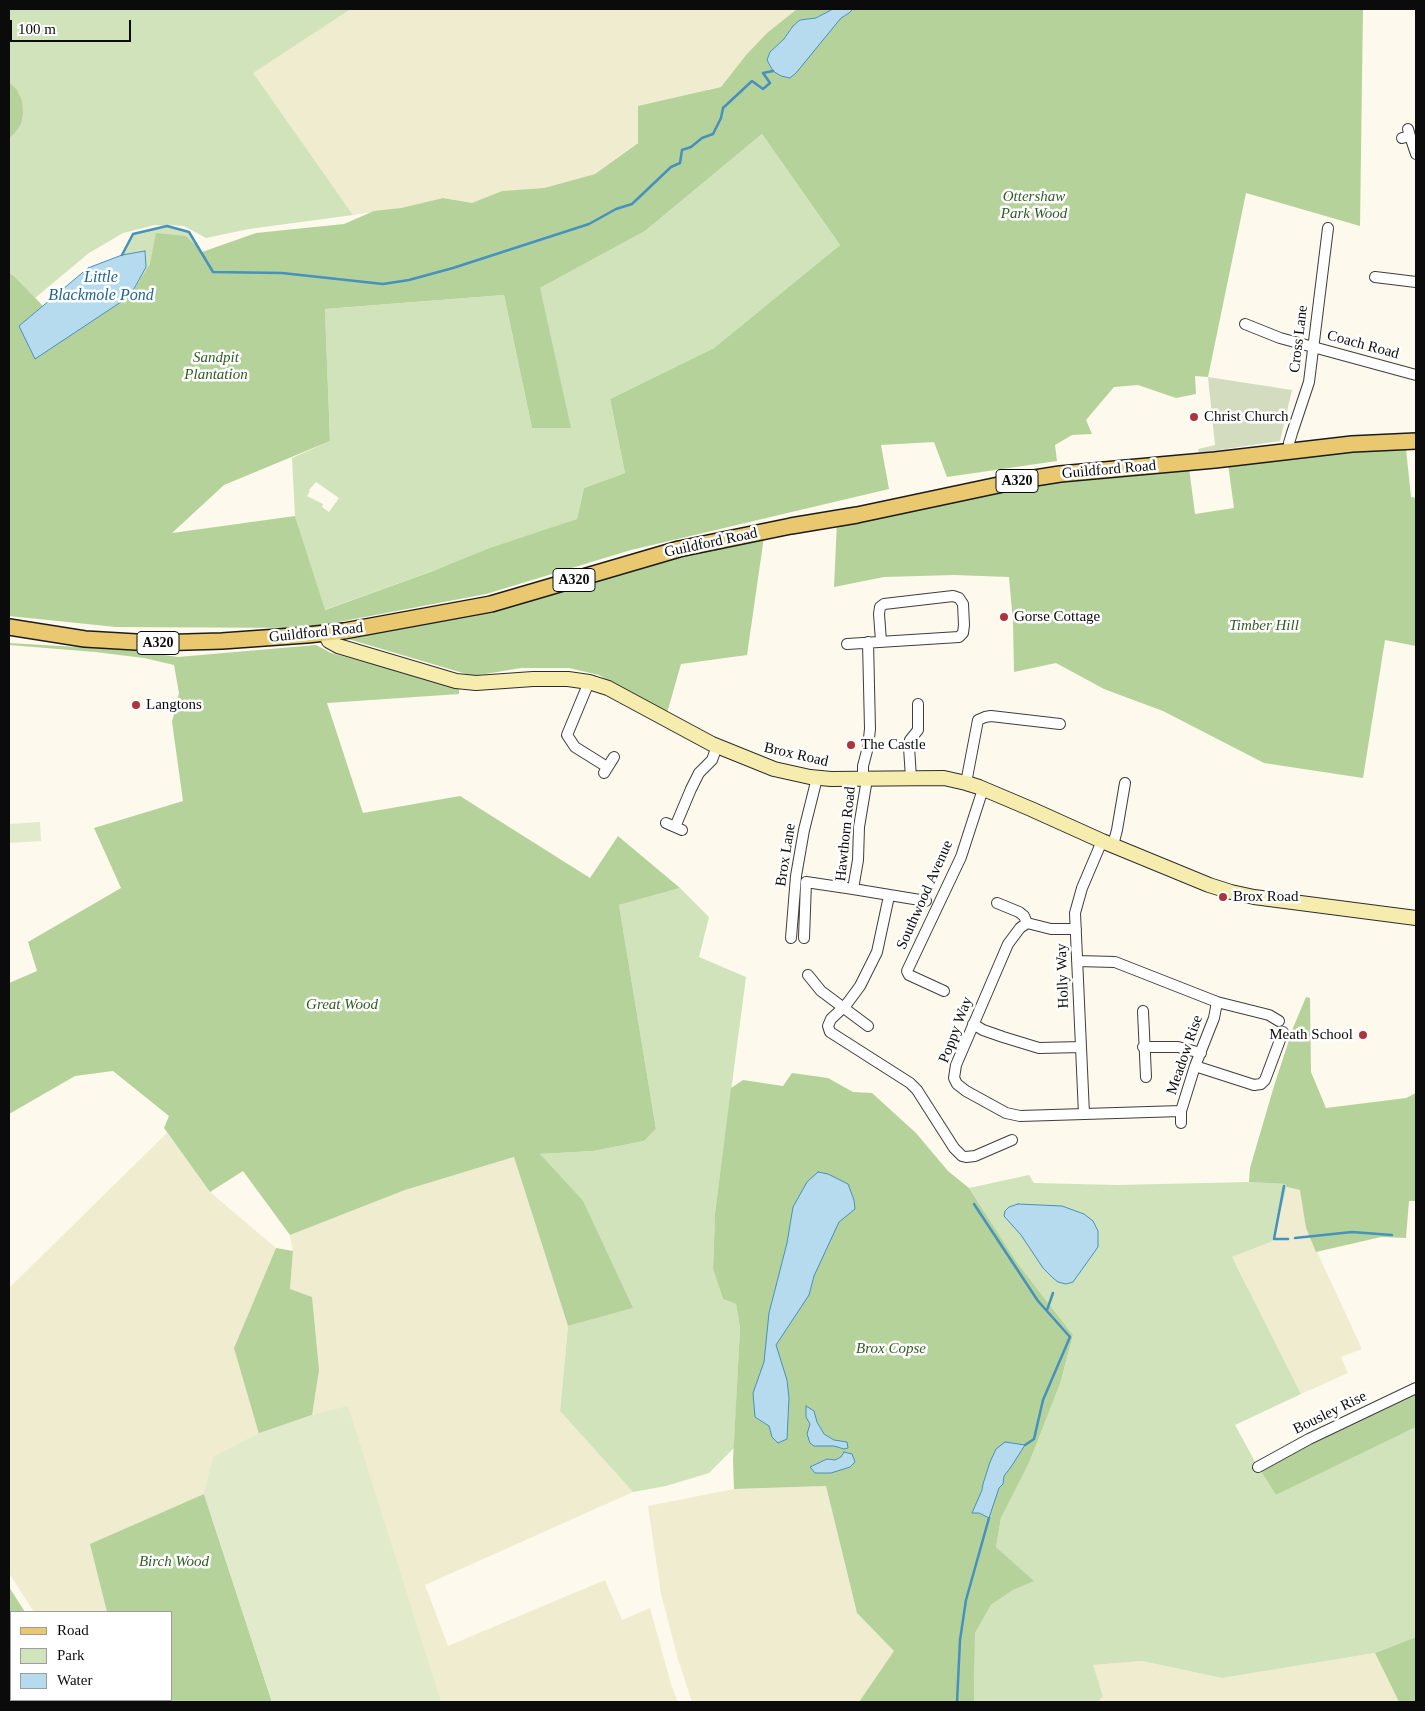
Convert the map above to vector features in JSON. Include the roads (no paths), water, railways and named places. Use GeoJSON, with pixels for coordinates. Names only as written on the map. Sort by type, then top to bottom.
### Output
{"type":"FeatureCollection","features":[{"type":"Feature","properties":{"kind":"main road","name":"Guildford Road"},"geometry":{"type":"LineString","coordinates":[[9,627],[85,639],[144,643],[222,641],[324,633],[380,626],[491,604],[679,550],[1007,483],[1060,474],[1215,460],[1290,450],[1352,444],[1416,441]]}},
{"type":"Feature","properties":{"kind":"street"},"geometry":{"type":"LineString","coordinates":[[1407,134],[1416,154]]}},
{"type":"Feature","properties":{"kind":"street","name":"Cross Lane"},"geometry":{"type":"LineString","coordinates":[[1290,450],[1289,443],[1309,382],[1328,228]]}},
{"type":"Feature","properties":{"kind":"street"},"geometry":{"type":"LineString","coordinates":[[1375,277],[1416,282]]}},
{"type":"Feature","properties":{"kind":"street"},"geometry":{"type":"LineString","coordinates":[[1385,290],[1387,278]]}},
{"type":"Feature","properties":{"kind":"street","name":"Coach Road"},"geometry":{"type":"LineString","coordinates":[[1245,324],[1280,338],[1416,375]]}},
{"type":"Feature","properties":{"kind":"street"},"geometry":{"type":"LineString","coordinates":[[847,644],[959,637],[963,633],[964,625],[963,604],[959,598],[953,596],[884,604],[880,607],[879,614],[881,641]]}},
{"type":"Feature","properties":{"kind":"street","name":"Brox Road"},"geometry":{"type":"LineString","coordinates":[[324,633],[329,641],[338,646],[456,681],[476,683],[562,679],[588,682],[608,688],[673,725],[717,746],[774,769],[817,778],[944,778],[966,783],[1209,885],[1231,892],[1254,897],[1416,918]]}},
{"type":"Feature","properties":{"kind":"street","name":"Hawthorn Road"},"geometry":{"type":"LineString","coordinates":[[868,642],[870,729],[863,766],[865,779],[859,827],[858,860],[853,889],[926,901]]}},
{"type":"Feature","properties":{"kind":"street"},"geometry":{"type":"LineString","coordinates":[[588,682],[567,735],[575,746],[605,770],[614,757]]}},
{"type":"Feature","properties":{"kind":"street"},"geometry":{"type":"LineString","coordinates":[[911,778],[909,748],[910,740],[918,730],[918,704]]}},
{"type":"Feature","properties":{"kind":"street"},"geometry":{"type":"LineString","coordinates":[[966,783],[977,724],[981,718],[991,716],[1060,724]]}},
{"type":"Feature","properties":{"kind":"street"},"geometry":{"type":"LineString","coordinates":[[674,827],[699,773],[712,760],[717,746]]}},
{"type":"Feature","properties":{"kind":"street","name":"Brox Lane"},"geometry":{"type":"LineString","coordinates":[[791,938],[796,876],[804,830],[817,778]]}},
{"type":"Feature","properties":{"kind":"street","name":"Holly Way"},"geometry":{"type":"LineString","coordinates":[[1084,1114],[1075,913],[1079,897],[1107,843],[1117,830],[1122,785]]}},
{"type":"Feature","properties":{"kind":"street","name":"Southwood Avenue"},"geometry":{"type":"LineString","coordinates":[[944,991],[909,975],[907,972],[961,857],[983,789]]}},
{"type":"Feature","properties":{"kind":"street"},"geometry":{"type":"LineString","coordinates":[[804,938],[806,882],[853,889]]}},
{"type":"Feature","properties":{"kind":"street"},"geometry":{"type":"LineString","coordinates":[[888,896],[877,952],[860,986],[844,1008],[831,1019],[828,1026],[830,1032],[910,1083],[958,1153],[966,1157],[975,1156],[1012,1140]]}},
{"type":"Feature","properties":{"kind":"street"},"geometry":{"type":"LineString","coordinates":[[997,903],[1019,912],[1024,916],[1027,923],[1051,929],[1076,928]]}},
{"type":"Feature","properties":{"kind":"street","name":"Poppy Way"},"geometry":{"type":"LineString","coordinates":[[1027,923],[1020,928],[1008,944],[956,1065],[954,1078],[957,1084],[966,1091],[1006,1113],[1020,1116],[1084,1114]]}},
{"type":"Feature","properties":{"kind":"street","name":"Meadow Rise"},"geometry":{"type":"LineString","coordinates":[[1077,961],[1115,962],[1217,1002],[1269,1015],[1279,1020]]}},
{"type":"Feature","properties":{"kind":"street"},"geometry":{"type":"LineString","coordinates":[[808,975],[821,991],[868,1026]]}},
{"type":"Feature","properties":{"kind":"street","name":"Meadow Rise"},"geometry":{"type":"LineString","coordinates":[[1084,1114],[1181,1111],[1195,1066],[1214,1018],[1217,1002]]}},
{"type":"Feature","properties":{"kind":"street"},"geometry":{"type":"LineString","coordinates":[[1143,1011],[1143,1047],[1146,1077]]}},
{"type":"Feature","properties":{"kind":"street"},"geometry":{"type":"LineString","coordinates":[[973,1024],[983,1030],[1039,1048],[1081,1047]]}},
{"type":"Feature","properties":{"kind":"street"},"geometry":{"type":"LineString","coordinates":[[1195,1066],[1254,1085],[1261,1084],[1265,1080],[1283,1032]]}},
{"type":"Feature","properties":{"kind":"street"},"geometry":{"type":"LineString","coordinates":[[1143,1047],[1178,1048],[1201,1053]]}},
{"type":"Feature","properties":{"kind":"street"},"geometry":{"type":"LineString","coordinates":[[1181,1111],[1181,1123]]}},
{"type":"Feature","properties":{"kind":"street","name":"Bousley Rise"},"geometry":{"type":"LineString","coordinates":[[1258,1467],[1416,1388]]}},
{"type":"Feature","properties":{"kind":"water"},"geometry":{"type":"Polygon","coordinates":[[[833,9],[853,9],[841,18],[790,78],[781,76],[773,71],[767,60],[770,52],[784,39],[793,26],[800,20],[816,18],[833,9]]]}},
{"type":"Feature","properties":{"kind":"water","name":"Little Blackmole Pond"},"geometry":{"type":"Polygon","coordinates":[[[145,251],[146,267],[130,296],[35,359],[19,326],[88,268],[122,255],[145,251]]]}},
{"type":"Feature","properties":{"kind":"water"},"geometry":{"type":"Polygon","coordinates":[[[818,1172],[828,1174],[848,1184],[855,1209],[839,1222],[814,1276],[809,1295],[776,1345],[787,1380],[789,1398],[787,1439],[778,1443],[772,1437],[769,1426],[755,1417],[753,1393],[764,1362],[769,1313],[787,1243],[793,1207],[807,1182],[818,1172]]]}},
{"type":"Feature","properties":{"kind":"water"},"geometry":{"type":"Polygon","coordinates":[[[1018,1204],[1062,1206],[1084,1214],[1093,1221],[1098,1231],[1098,1247],[1073,1282],[1066,1284],[1058,1282],[1053,1278],[1043,1268],[1021,1235],[1004,1216],[1005,1211],[1009,1207],[1018,1204]]]}},
{"type":"Feature","properties":{"kind":"water"},"geometry":{"type":"Polygon","coordinates":[[[806,1406],[814,1411],[817,1422],[824,1434],[834,1440],[847,1442],[848,1448],[814,1446],[810,1443],[807,1434],[810,1424],[806,1417],[806,1406]]]}},
{"type":"Feature","properties":{"kind":"water"},"geometry":{"type":"Polygon","coordinates":[[[1005,1442],[1025,1445],[1004,1476],[1003,1484],[999,1488],[989,1518],[979,1513],[972,1513],[996,1449],[1005,1442]]]}},
{"type":"Feature","properties":{"kind":"water"},"geometry":{"type":"Polygon","coordinates":[[[844,1452],[852,1454],[855,1462],[850,1467],[831,1473],[815,1473],[810,1467],[827,1459],[835,1460],[841,1457],[844,1452]]]}},
{"type":"Feature","properties":{"kind":"waterway"},"geometry":{"type":"LineString","coordinates":[[122,255],[133,234],[167,226],[189,232],[213,272],[282,273],[383,284],[409,280],[453,268],[589,224],[616,209],[632,204],[671,167],[680,163],[682,150],[713,134],[721,118],[723,108],[752,81],[763,89],[770,83],[763,73],[773,71]]}},
{"type":"Feature","properties":{"kind":"waterway"},"geometry":{"type":"LineString","coordinates":[[1284,1186],[1274,1239],[1288,1239]]}},
{"type":"Feature","properties":{"kind":"waterway"},"geometry":{"type":"LineString","coordinates":[[974,1204],[1038,1301],[1070,1337],[1043,1400],[1034,1439],[1025,1445]]}},
{"type":"Feature","properties":{"kind":"waterway"},"geometry":{"type":"LineString","coordinates":[[1295,1238],[1352,1232],[1392,1235]]}},
{"type":"Feature","properties":{"kind":"waterway"},"geometry":{"type":"LineString","coordinates":[[1047,1310],[1053,1293]]}},
{"type":"Feature","properties":{"kind":"waterway"},"geometry":{"type":"LineString","coordinates":[[957,1702],[960,1640],[966,1600],[989,1518]]}},
{"type":"Feature","properties":{"kind":"place","name":"Christ Church"},"geometry":{"type":"Point","coordinates":[1194,417]}},
{"type":"Feature","properties":{"kind":"place","name":"Gorse Cottage"},"geometry":{"type":"Point","coordinates":[1004,617]}},
{"type":"Feature","properties":{"kind":"place","name":"Langtons"},"geometry":{"type":"Point","coordinates":[136,705]}},
{"type":"Feature","properties":{"kind":"place","name":"The Castle"},"geometry":{"type":"Point","coordinates":[851,745]}},
{"type":"Feature","properties":{"kind":"place","name":"Brox Road"},"geometry":{"type":"Point","coordinates":[1223,897]}},
{"type":"Feature","properties":{"kind":"place","name":"Meath School"},"geometry":{"type":"Point","coordinates":[1363,1035]}},
{"type":"Feature","properties":{"kind":"park label","name":"Ottershaw Park Wood"},"geometry":{"type":"Point","coordinates":[1034,206]}},
{"type":"Feature","properties":{"kind":"park label","name":"Sandpit Plantation"},"geometry":{"type":"Point","coordinates":[216,366]}},
{"type":"Feature","properties":{"kind":"park label","name":"Timber Hill"},"geometry":{"type":"Point","coordinates":[1264,626]}},
{"type":"Feature","properties":{"kind":"park label","name":"Great Wood"},"geometry":{"type":"Point","coordinates":[342,1005]}},
{"type":"Feature","properties":{"kind":"park label","name":"Brox Copse"},"geometry":{"type":"Point","coordinates":[891,1349]}},
{"type":"Feature","properties":{"kind":"park label","name":"Birch Wood"},"geometry":{"type":"Point","coordinates":[174,1562]}}]}
